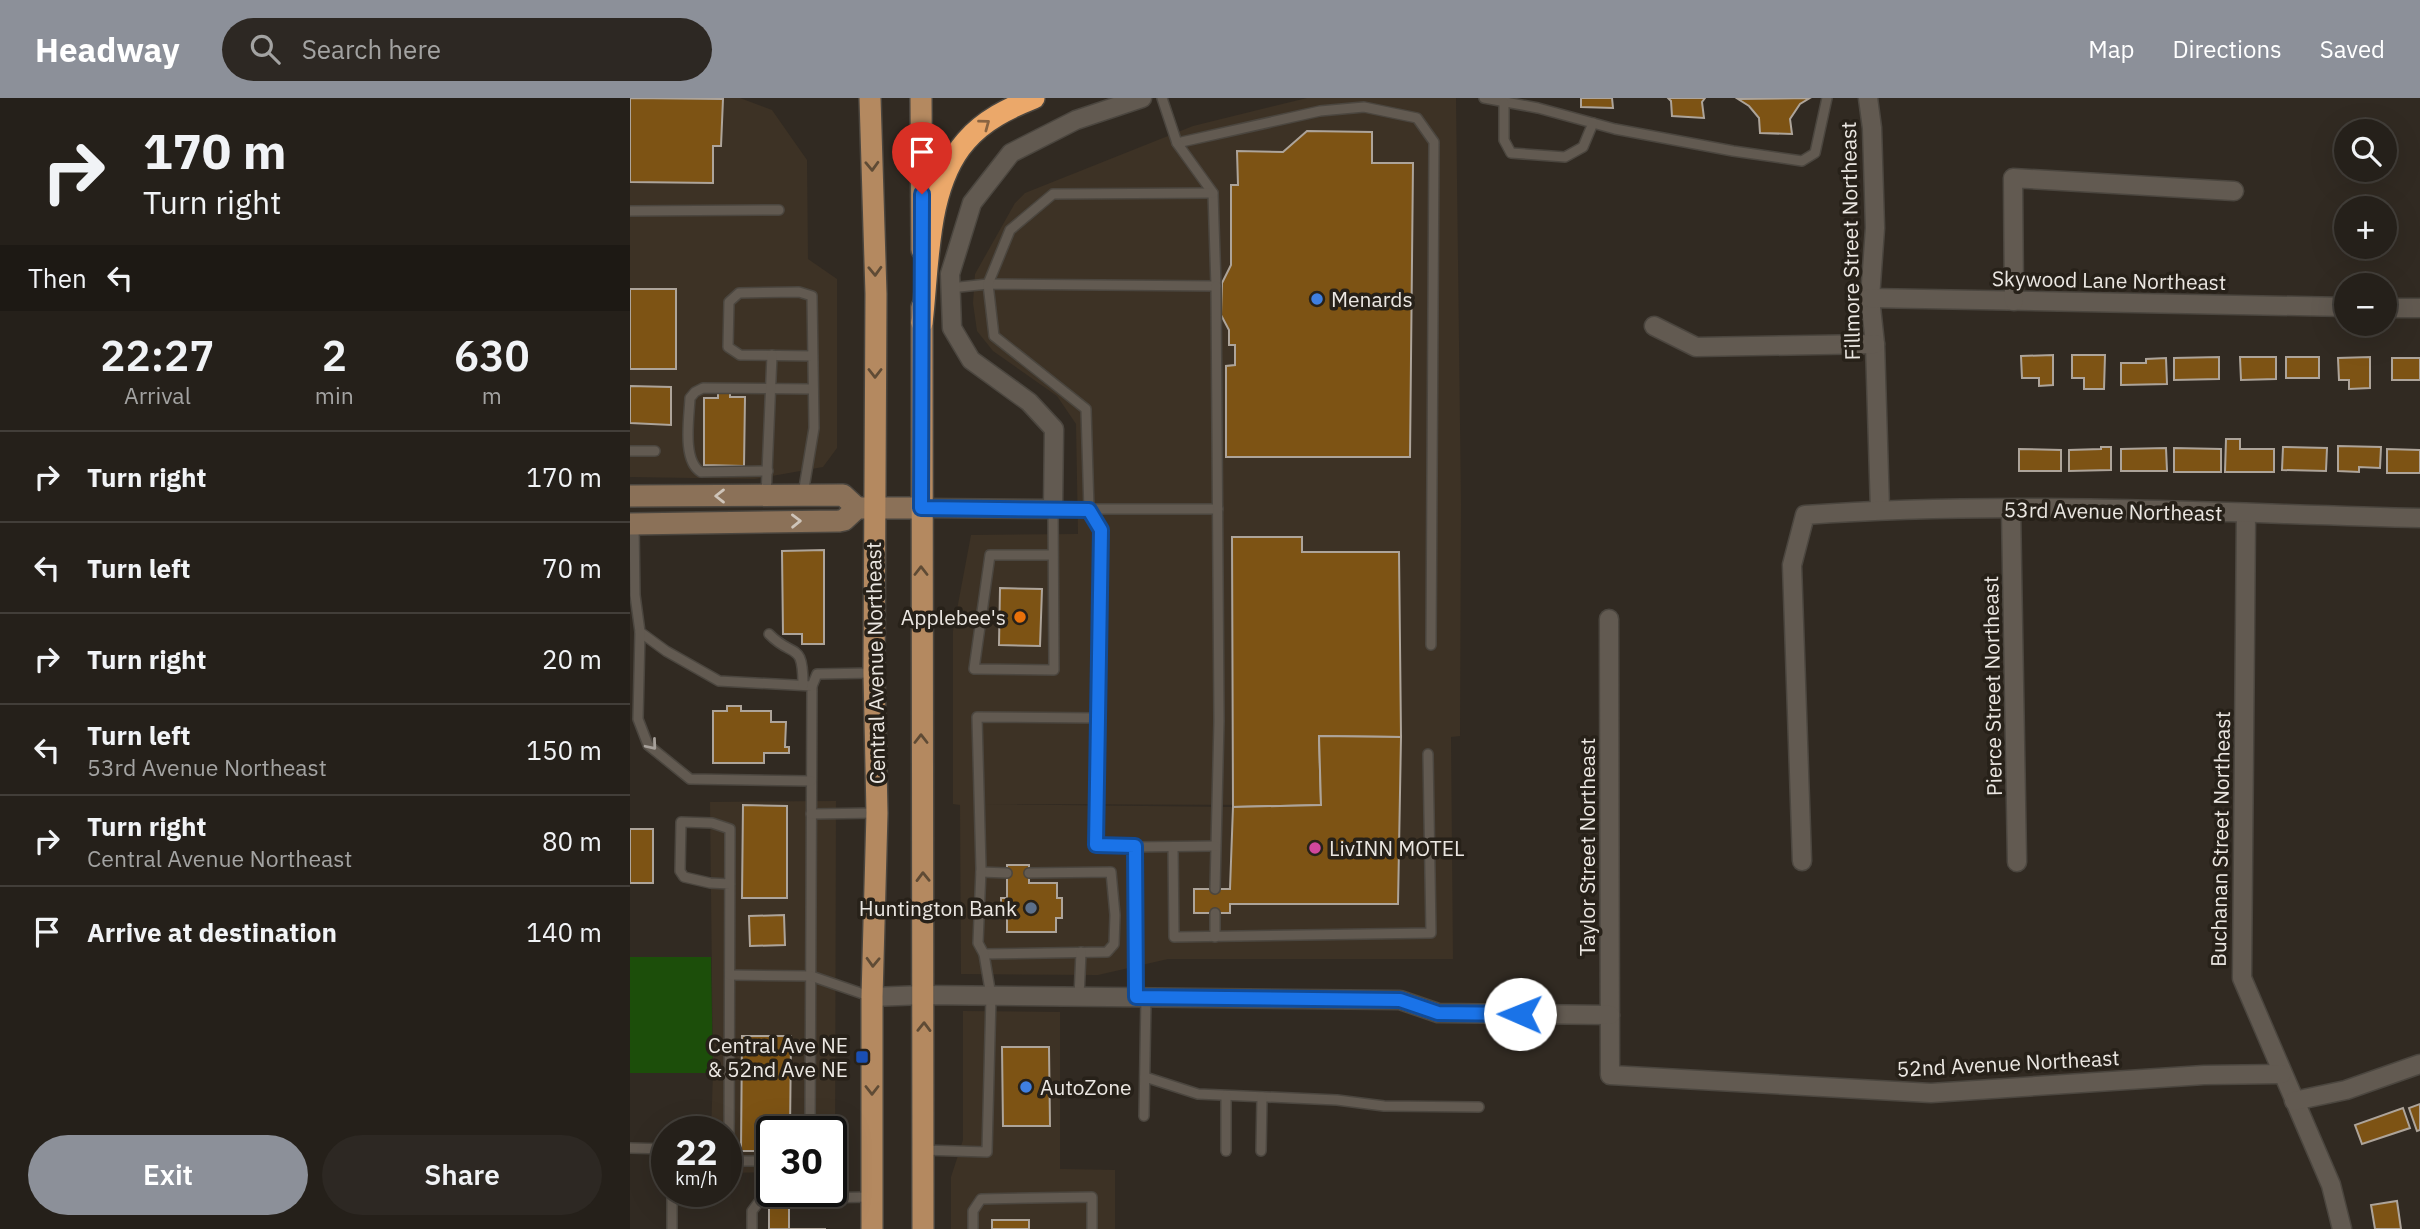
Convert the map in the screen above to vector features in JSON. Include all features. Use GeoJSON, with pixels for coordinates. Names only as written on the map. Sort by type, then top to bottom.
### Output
{"type":"FeatureCollection","features":[{"type":"Feature","properties":{"kind":"highway"},"geometry":{"type":"LineString","coordinates":[[922,323],[935,208],[950,166],[964,142],[984,124],[1034,98]]}},
{"type":"Feature","properties":{"kind":"main road","name":"Central Avenue Northeast"},"geometry":{"type":"LineString","coordinates":[[870,98],[876,294],[865,508],[874,673],[877,813],[872,997],[872,1229]]}},
{"type":"Feature","properties":{"kind":"main road"},"geometry":{"type":"LineString","coordinates":[[921,98],[923,1229]]}},
{"type":"Feature","properties":{"kind":"street"},"geometry":{"type":"LineString","coordinates":[[632,524],[839,521],[865,508],[1052,509],[1054,429],[1029,402],[971,360],[952,328],[950,274],[972,203],[1011,153],[1076,120],[1142,98]]}},
{"type":"Feature","properties":{"kind":"street","name":"Fillmore Street Northeast"},"geometry":{"type":"LineString","coordinates":[[1868,98],[1872,128],[1875,228],[1870,298],[1875,344],[1880,510]]}},
{"type":"Feature","properties":{"kind":"street"},"geometry":{"type":"LineString","coordinates":[[2014,301],[2013,178],[2234,191]]}},
{"type":"Feature","properties":{"kind":"street","name":"Skywood Lane Northeast"},"geometry":{"type":"LineString","coordinates":[[1870,298],[2334,307]]}},
{"type":"Feature","properties":{"kind":"street"},"geometry":{"type":"LineString","coordinates":[[2397,308],[2420,308]]}},
{"type":"Feature","properties":{"kind":"street"},"geometry":{"type":"LineString","coordinates":[[1654,326],[1696,347],[1875,344]]}},
{"type":"Feature","properties":{"kind":"street"},"geometry":{"type":"LineString","coordinates":[[630,496],[844,495],[865,508]]}},
{"type":"Feature","properties":{"kind":"street","name":"53rd Avenue Northeast"},"geometry":{"type":"LineString","coordinates":[[1802,862],[1792,565],[1805,515],[1880,510],[2011,509],[2420,518]]}},
{"type":"Feature","properties":{"kind":"street","name":"Pierce Street Northeast"},"geometry":{"type":"LineString","coordinates":[[2011,509],[2017,862]]}},
{"type":"Feature","properties":{"kind":"street","name":"Buchanan Street Northeast"},"geometry":{"type":"LineString","coordinates":[[2246,514],[2242,978],[2331,1185],[2342,1229]]}},
{"type":"Feature","properties":{"kind":"street","name":"Taylor Street Northeast"},"geometry":{"type":"LineString","coordinates":[[1609,619],[1610,1075]]}},
{"type":"Feature","properties":{"kind":"street"},"geometry":{"type":"LineString","coordinates":[[872,997],[924,995],[1400,1000],[1438,1013],[1610,1014]]}},
{"type":"Feature","properties":{"kind":"street"},"geometry":{"type":"LineString","coordinates":[[2294,1101],[2346,1090],[2420,1064]]}},
{"type":"Feature","properties":{"kind":"street","name":"52nd Avenue Northeast"},"geometry":{"type":"LineString","coordinates":[[1610,1075],[1931,1093],[2204,1075],[2282,1074]]}},
{"type":"Feature","properties":{"kind":"lane"},"geometry":{"type":"LineString","coordinates":[[1163,98],[1177,142],[1213,193],[1219,721],[1215,889]]}},
{"type":"Feature","properties":{"kind":"lane"},"geometry":{"type":"LineString","coordinates":[[1484,98],[1733,151],[1802,161],[1815,153],[1827,98]]}},
{"type":"Feature","properties":{"kind":"lane"},"geometry":{"type":"LineString","coordinates":[[1504,103],[1504,139],[1511,153],[1565,156],[1583,147],[1593,123]]}},
{"type":"Feature","properties":{"kind":"lane"},"geometry":{"type":"LineString","coordinates":[[1177,142],[1320,111],[1364,107],[1417,118],[1434,142],[1431,645]]}},
{"type":"Feature","properties":{"kind":"lane"},"geometry":{"type":"LineString","coordinates":[[1213,193],[1053,194],[1010,230],[988,284],[994,336],[1086,409],[1089,510],[1101,530],[1096,845],[1214,846]]}},
{"type":"Feature","properties":{"kind":"lane"},"geometry":{"type":"LineString","coordinates":[[630,211],[779,210]]}},
{"type":"Feature","properties":{"kind":"lane"},"geometry":{"type":"LineString","coordinates":[[950,288],[988,284],[1216,286]]}},
{"type":"Feature","properties":{"kind":"lane"},"geometry":{"type":"LineString","coordinates":[[803,495],[814,428],[814,389],[812,296],[799,292],[739,293],[729,302],[728,347],[740,355],[813,356]]}},
{"type":"Feature","properties":{"kind":"lane"},"geometry":{"type":"LineString","coordinates":[[766,496],[772,355]]}},
{"type":"Feature","properties":{"kind":"lane"},"geometry":{"type":"LineString","coordinates":[[768,471],[701,472],[694,467],[689,457],[690,398],[704,388],[814,389]]}},
{"type":"Feature","properties":{"kind":"lane"},"geometry":{"type":"LineString","coordinates":[[630,451],[655,451]]}},
{"type":"Feature","properties":{"kind":"lane"},"geometry":{"type":"LineString","coordinates":[[1053,555],[990,555],[974,669],[1054,670],[1053,555],[1052,509],[1217,509]]}},
{"type":"Feature","properties":{"kind":"lane"},"geometry":{"type":"LineString","coordinates":[[632,524],[635,595],[640,632],[638,719],[648,745],[690,779],[811,781]]}},
{"type":"Feature","properties":{"kind":"lane"},"geometry":{"type":"LineString","coordinates":[[640,632],[666,652],[719,681],[807,685]]}},
{"type":"Feature","properties":{"kind":"lane"},"geometry":{"type":"LineString","coordinates":[[769,634],[779,644],[798,653],[803,663],[807,685],[811,781],[810,1116]]}},
{"type":"Feature","properties":{"kind":"lane"},"geometry":{"type":"LineString","coordinates":[[807,685],[817,674],[874,673]]}},
{"type":"Feature","properties":{"kind":"lane"},"geometry":{"type":"LineString","coordinates":[[921,1150],[987,1152],[991,996],[984,954],[978,943],[981,872],[977,717],[1098,718]]}},
{"type":"Feature","properties":{"kind":"lane"},"geometry":{"type":"LineString","coordinates":[[1173,846],[1174,937],[1431,933],[1428,754]]}},
{"type":"Feature","properties":{"kind":"lane"},"geometry":{"type":"LineString","coordinates":[[811,814],[877,813]]}},
{"type":"Feature","properties":{"kind":"lane"},"geometry":{"type":"LineString","coordinates":[[730,884],[684,877],[680,871],[681,822],[712,823],[730,829],[730,884],[730,975],[729,1161],[756,1161]]}},
{"type":"Feature","properties":{"kind":"lane"},"geometry":{"type":"LineString","coordinates":[[1135,846],[1145,1077],[1144,1116]]}},
{"type":"Feature","properties":{"kind":"lane"},"geometry":{"type":"LineString","coordinates":[[981,872],[1007,873]]}},
{"type":"Feature","properties":{"kind":"lane"},"geometry":{"type":"LineString","coordinates":[[984,954],[1107,952],[1114,944],[1111,872],[1029,873]]}},
{"type":"Feature","properties":{"kind":"lane"},"geometry":{"type":"LineString","coordinates":[[1215,913],[1215,937]]}},
{"type":"Feature","properties":{"kind":"lane"},"geometry":{"type":"LineString","coordinates":[[1079,997],[1081,952]]}},
{"type":"Feature","properties":{"kind":"lane"},"geometry":{"type":"LineString","coordinates":[[730,975],[811,976],[872,997]]}},
{"type":"Feature","properties":{"kind":"lane"},"geometry":{"type":"LineString","coordinates":[[1145,1077],[1198,1094],[1337,1100],[1384,1106],[1479,1107]]}},
{"type":"Feature","properties":{"kind":"lane"},"geometry":{"type":"LineString","coordinates":[[1226,1096],[1226,1151]]}},
{"type":"Feature","properties":{"kind":"lane"},"geometry":{"type":"LineString","coordinates":[[1261,1151],[1262,1097]]}},
{"type":"Feature","properties":{"kind":"lane"},"geometry":{"type":"LineString","coordinates":[[630,1148],[651,1149]]}},
{"type":"Feature","properties":{"kind":"lane"},"geometry":{"type":"LineString","coordinates":[[751,1229],[751,1211],[761,1199],[873,1197]]}},
{"type":"Feature","properties":{"kind":"lane"},"geometry":{"type":"LineString","coordinates":[[973,1229],[973,1211],[981,1199],[1092,1197],[1092,1229]]}},
{"type":"Feature","properties":{"kind":"lane"},"geometry":{"type":"LineString","coordinates":[[672,1207],[672,1229]]}},
{"type":"Feature","properties":{"kind":"shaded area"},"geometry":{"type":"Polygon","coordinates":[[[630,98],[740,98],[772,110],[807,160],[808,259],[837,279],[837,448],[823,467],[755,479],[630,477],[630,98]]]}},
{"type":"Feature","properties":{"kind":"shaded area"},"geometry":{"type":"Polygon","coordinates":[[[1307,98],[1456,98],[1461,504],[1460,736],[1451,737],[1453,959],[1168,959],[1098,975],[961,974],[960,805],[953,804],[953,631],[971,535],[1078,534],[1076,424],[1057,396],[993,351],[977,331],[973,303],[975,274],[1015,203],[1025,193],[1193,126],[1307,98]],[[979,804],[1231,807],[1286,805],[979,804]]]}},
{"type":"Feature","properties":{"kind":"shaded area"},"geometry":{"type":"Polygon","coordinates":[[[836,801],[835,1116],[756,1116],[756,1172],[742,1173],[742,1116],[712,1116],[710,802],[836,801]]]}},
{"type":"Feature","properties":{"kind":"shaded area"},"geometry":{"type":"Polygon","coordinates":[[[963,1011],[1060,1012],[1060,1169],[1115,1170],[1115,1229],[951,1229],[951,1177],[963,1140],[963,1011]]]}},
{"type":"Feature","properties":{"kind":"green space"},"geometry":{"type":"Polygon","coordinates":[[[630,957],[711,957],[713,1073],[630,1073],[630,957]]]}},
{"type":"Feature","properties":{"kind":"building"},"geometry":{"type":"Polygon","coordinates":[[[630,98],[723,99],[721,146],[713,146],[713,183],[630,182],[630,98]]]}},
{"type":"Feature","properties":{"kind":"building"},"geometry":{"type":"Polygon","coordinates":[[[1581,98],[1612,98],[1613,108],[1581,107],[1581,98]]]}},
{"type":"Feature","properties":{"kind":"building"},"geometry":{"type":"Polygon","coordinates":[[[1668,98],[1705,98],[1702,102],[1704,118],[1672,116],[1671,101],[1668,98]]]}},
{"type":"Feature","properties":{"kind":"building"},"geometry":{"type":"Polygon","coordinates":[[[1810,98],[1800,104],[1790,119],[1792,134],[1760,133],[1759,118],[1749,106],[1738,99],[1810,98]]]}},
{"type":"Feature","properties":{"kind":"building","name":"Menards"},"geometry":{"type":"Polygon","coordinates":[[[1307,131],[1372,132],[1372,163],[1413,163],[1410,457],[1226,457],[1226,366],[1235,365],[1235,345],[1229,345],[1229,330],[1221,315],[1222,283],[1231,265],[1231,185],[1238,185],[1237,151],[1283,152],[1307,131]]]}},
{"type":"Feature","properties":{"kind":"building"},"geometry":{"type":"Polygon","coordinates":[[[630,289],[676,289],[676,369],[630,369],[630,289]]]}},
{"type":"Feature","properties":{"kind":"building"},"geometry":{"type":"Polygon","coordinates":[[[2053,355],[2053,385],[2039,386],[2039,378],[2022,378],[2021,356],[2053,355]]]}},
{"type":"Feature","properties":{"kind":"building"},"geometry":{"type":"Polygon","coordinates":[[[2072,355],[2105,355],[2104,389],[2084,389],[2084,378],[2072,378],[2072,355]]]}},
{"type":"Feature","properties":{"kind":"building"},"geometry":{"type":"Polygon","coordinates":[[[2219,357],[2219,379],[2174,380],[2174,358],[2219,357]]]}},
{"type":"Feature","properties":{"kind":"building"},"geometry":{"type":"Polygon","coordinates":[[[2240,357],[2276,357],[2276,379],[2241,380],[2240,357]]]}},
{"type":"Feature","properties":{"kind":"building"},"geometry":{"type":"Polygon","coordinates":[[[2286,357],[2319,357],[2319,378],[2286,378],[2286,357]]]}},
{"type":"Feature","properties":{"kind":"building"},"geometry":{"type":"Polygon","coordinates":[[[2370,357],[2370,388],[2349,389],[2349,380],[2339,380],[2338,358],[2370,357]]]}},
{"type":"Feature","properties":{"kind":"building"},"geometry":{"type":"Polygon","coordinates":[[[2166,358],[2167,384],[2121,385],[2121,363],[2146,363],[2146,359],[2166,358]]]}},
{"type":"Feature","properties":{"kind":"building"},"geometry":{"type":"Polygon","coordinates":[[[2392,358],[2420,358],[2420,380],[2392,380],[2392,358]]]}},
{"type":"Feature","properties":{"kind":"building"},"geometry":{"type":"Polygon","coordinates":[[[630,386],[671,387],[671,425],[630,423],[630,386]]]}},
{"type":"Feature","properties":{"kind":"building"},"geometry":{"type":"Polygon","coordinates":[[[718,392],[730,392],[730,397],[745,397],[744,466],[704,465],[704,398],[718,398],[718,392]]]}},
{"type":"Feature","properties":{"kind":"building"},"geometry":{"type":"Polygon","coordinates":[[[2226,439],[2240,439],[2240,449],[2274,449],[2274,472],[2225,472],[2226,439]]]}},
{"type":"Feature","properties":{"kind":"building"},"geometry":{"type":"Polygon","coordinates":[[[2338,446],[2381,447],[2380,468],[2359,467],[2359,472],[2338,471],[2338,446]]]}},
{"type":"Feature","properties":{"kind":"building"},"geometry":{"type":"Polygon","coordinates":[[[2111,447],[2111,470],[2069,471],[2069,450],[2111,447]]]}},
{"type":"Feature","properties":{"kind":"building"},"geometry":{"type":"Polygon","coordinates":[[[2283,447],[2327,448],[2326,471],[2282,470],[2283,447]]]}},
{"type":"Feature","properties":{"kind":"building"},"geometry":{"type":"Polygon","coordinates":[[[2166,448],[2167,471],[2121,471],[2121,449],[2166,448]]]}},
{"type":"Feature","properties":{"kind":"building"},"geometry":{"type":"Polygon","coordinates":[[[2174,448],[2221,449],[2221,472],[2174,472],[2174,448]]]}},
{"type":"Feature","properties":{"kind":"building"},"geometry":{"type":"Polygon","coordinates":[[[2019,449],[2061,450],[2061,471],[2019,471],[2019,449]]]}},
{"type":"Feature","properties":{"kind":"building"},"geometry":{"type":"Polygon","coordinates":[[[2387,449],[2420,450],[2420,473],[2387,473],[2387,449]]]}},
{"type":"Feature","properties":{"kind":"building"},"geometry":{"type":"Polygon","coordinates":[[[1232,537],[1302,537],[1302,552],[1399,552],[1401,737],[1319,736],[1321,805],[1233,807],[1232,537]]]}},
{"type":"Feature","properties":{"kind":"building"},"geometry":{"type":"Polygon","coordinates":[[[824,550],[824,644],[802,644],[802,634],[783,634],[782,551],[824,550]]]}},
{"type":"Feature","properties":{"kind":"building","name":"Applebee's"},"geometry":{"type":"Polygon","coordinates":[[[1000,588],[1042,589],[1040,646],[999,645],[1000,588]]]}},
{"type":"Feature","properties":{"kind":"building"},"geometry":{"type":"Polygon","coordinates":[[[727,706],[741,706],[741,711],[771,711],[771,722],[786,722],[785,747],[789,747],[789,753],[764,753],[764,763],[713,763],[713,711],[727,711],[727,706]]]}},
{"type":"Feature","properties":{"kind":"building","name":"LivINN MOTEL"},"geometry":{"type":"Polygon","coordinates":[[[1319,736],[1401,737],[1398,904],[1230,904],[1230,913],[1194,913],[1194,889],[1230,889],[1233,807],[1321,805],[1319,736]]]}},
{"type":"Feature","properties":{"kind":"building"},"geometry":{"type":"Polygon","coordinates":[[[743,805],[787,806],[787,898],[742,898],[743,805]]]}},
{"type":"Feature","properties":{"kind":"building"},"geometry":{"type":"Polygon","coordinates":[[[630,829],[653,829],[653,883],[630,883],[630,829]]]}},
{"type":"Feature","properties":{"kind":"building","name":"Huntington Bank"},"geometry":{"type":"Polygon","coordinates":[[[1007,865],[1029,865],[1029,883],[1057,883],[1057,898],[1062,898],[1062,918],[1056,918],[1056,932],[1007,932],[1007,918],[1001,918],[1001,898],[1007,898],[1007,865]]]}},
{"type":"Feature","properties":{"kind":"building"},"geometry":{"type":"Polygon","coordinates":[[[784,915],[785,945],[750,946],[749,916],[784,915]]]}},
{"type":"Feature","properties":{"kind":"building"},"geometry":{"type":"Polygon","coordinates":[[[742,1036],[791,1036],[790,1116],[756,1116],[756,1151],[742,1151],[742,1036]]]}},
{"type":"Feature","properties":{"kind":"building","name":"AutoZone"},"geometry":{"type":"Polygon","coordinates":[[[1002,1047],[1049,1047],[1050,1126],[1003,1126],[1002,1047]]]}},
{"type":"Feature","properties":{"kind":"building"},"geometry":{"type":"Polygon","coordinates":[[[2420,1104],[2420,1130],[2417,1131],[2409,1108],[2420,1104]]]}},
{"type":"Feature","properties":{"kind":"building"},"geometry":{"type":"Polygon","coordinates":[[[2403,1108],[2410,1128],[2362,1144],[2355,1125],[2403,1108]]]}},
{"type":"Feature","properties":{"kind":"building"},"geometry":{"type":"Polygon","coordinates":[[[2397,1201],[2401,1229],[2375,1229],[2371,1205],[2397,1201]]]}},
{"type":"Feature","properties":{"kind":"building"},"geometry":{"type":"Polygon","coordinates":[[[769,1207],[789,1207],[789,1229],[769,1229],[769,1207]]]}},
{"type":"Feature","properties":{"kind":"building"},"geometry":{"type":"Polygon","coordinates":[[[992,1220],[1029,1220],[1029,1229],[992,1229],[992,1220]]]}},
{"type":"Feature","properties":{"kind":"place","name":"Menards"},"geometry":{"type":"Point","coordinates":[1317,299]}},
{"type":"Feature","properties":{"kind":"place","name":"Applebee's"},"geometry":{"type":"Point","coordinates":[1020,617]}},
{"type":"Feature","properties":{"kind":"place","name":"LivINN MOTEL"},"geometry":{"type":"Point","coordinates":[1315,848]}},
{"type":"Feature","properties":{"kind":"place","name":"Huntington Bank"},"geometry":{"type":"Point","coordinates":[1031,908]}},
{"type":"Feature","properties":{"kind":"place","name":"Central Ave NE & 52nd Ave NE"},"geometry":{"type":"Point","coordinates":[862,1057]}},
{"type":"Feature","properties":{"kind":"place","name":"AutoZone"},"geometry":{"type":"Point","coordinates":[1026,1087]}},
{"type":"Feature","properties":{"kind":"route"},"geometry":{"type":"LineString","coordinates":[[922,194],[921,508],[1089,510],[1101,530],[1096,845],[1135,846],[1136,997],[1400,1000],[1438,1013],[1520,1014]]}}]}
